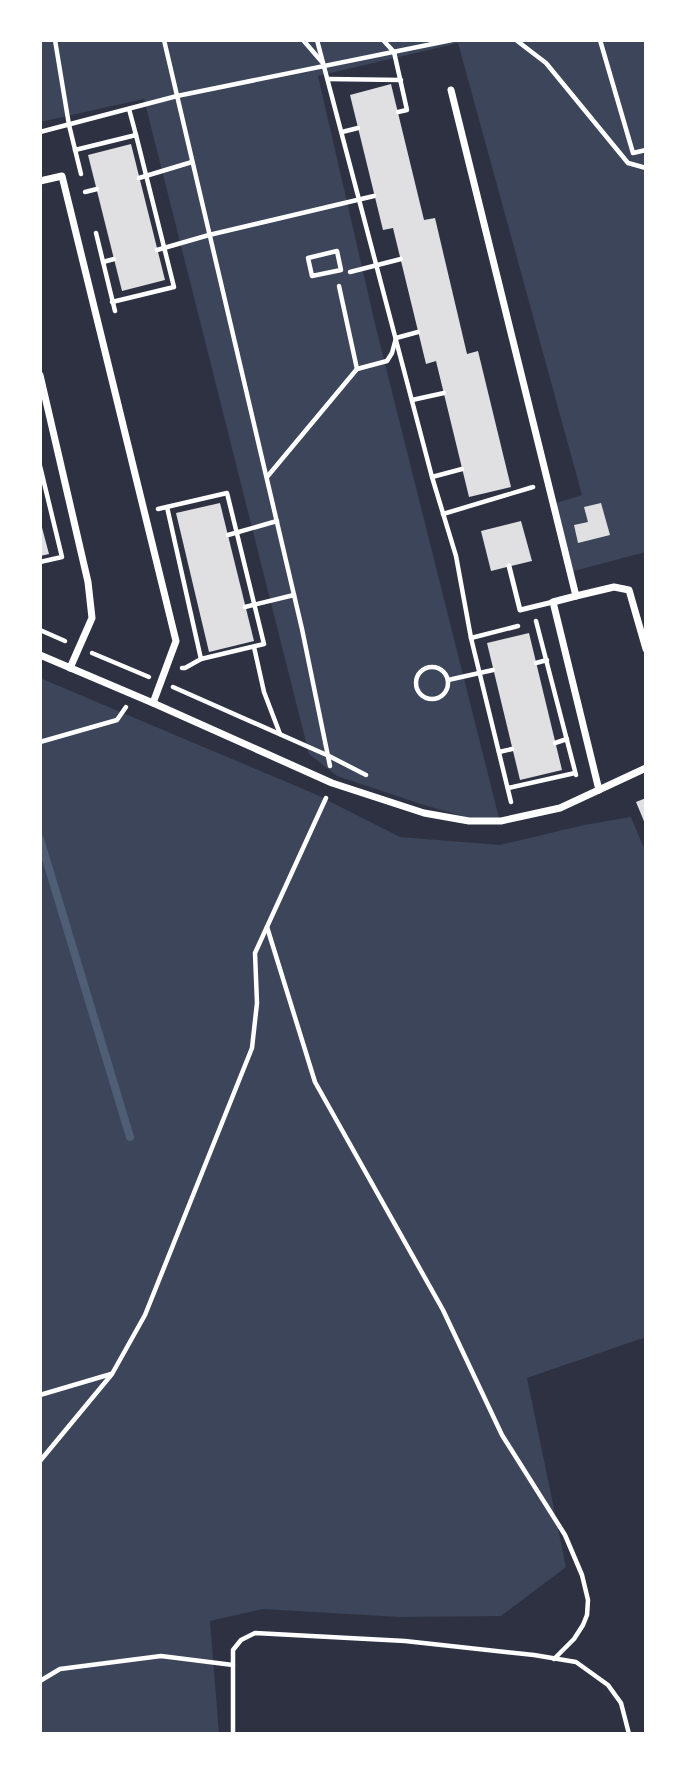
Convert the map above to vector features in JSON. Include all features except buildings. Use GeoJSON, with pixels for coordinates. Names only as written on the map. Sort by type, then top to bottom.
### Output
{"type":"FeatureCollection","features":[{"type":"Feature","properties":{"kind":"street"},"geometry":{"type":"LineString","coordinates":[[451,90],[576,596]]}},
{"type":"Feature","properties":{"kind":"street"},"geometry":{"type":"LineString","coordinates":[[40,181],[62,176],[176,641],[153,703]]}},
{"type":"Feature","properties":{"kind":"street"},"geometry":{"type":"LineString","coordinates":[[40,375],[88,582],[92,618],[70,668]]}},
{"type":"Feature","properties":{"kind":"street"},"geometry":{"type":"LineString","coordinates":[[598,787],[553,602],[614,587],[629,590],[646,649]]}},
{"type":"Feature","properties":{"kind":"street"},"geometry":{"type":"LineString","coordinates":[[40,655],[332,783],[424,813],[469,821],[501,821],[560,808],[598,787],[646,768]]}},
{"type":"Feature","properties":{"kind":"lane"},"geometry":{"type":"LineString","coordinates":[[509,566],[520,610],[553,602]]}},
{"type":"Feature","properties":{"kind":"path"},"geometry":{"type":"LineString","coordinates":[[55,40],[69,125],[88,204]]}},
{"type":"Feature","properties":{"kind":"path"},"geometry":{"type":"LineString","coordinates":[[40,1461],[112,1374],[145,1315],[252,1048],[257,1003],[255,953],[332,783],[329,756],[294,595],[164,40]]}},
{"type":"Feature","properties":{"kind":"path"},"geometry":{"type":"LineString","coordinates":[[303,40],[324,65]]}},
{"type":"Feature","properties":{"kind":"path"},"geometry":{"type":"LineString","coordinates":[[317,40],[432,477],[456,556],[471,638],[513,809]]}},
{"type":"Feature","properties":{"kind":"path"},"geometry":{"type":"LineString","coordinates":[[383,40],[394,52],[401,80],[407,110],[398,112]]}},
{"type":"Feature","properties":{"kind":"path"},"geometry":{"type":"LineString","coordinates":[[40,132],[177,96],[452,40]]}},
{"type":"Feature","properties":{"kind":"path"},"geometry":{"type":"LineString","coordinates":[[516,40],[546,63],[628,163],[646,168]]}},
{"type":"Feature","properties":{"kind":"path"},"geometry":{"type":"LineString","coordinates":[[600,40],[633,153],[646,150]]}},
{"type":"Feature","properties":{"kind":"path"},"geometry":{"type":"LineString","coordinates":[[328,79],[401,80]]}},
{"type":"Feature","properties":{"kind":"path"},"geometry":{"type":"LineString","coordinates":[[112,302],[174,287],[129,109]]}},
{"type":"Feature","properties":{"kind":"path"},"geometry":{"type":"LineString","coordinates":[[342,132],[358,128]]}},
{"type":"Feature","properties":{"kind":"path"},"geometry":{"type":"LineString","coordinates":[[75,150],[136,135]]}},
{"type":"Feature","properties":{"kind":"path"},"geometry":{"type":"LineString","coordinates":[[139,178],[192,162]]}},
{"type":"Feature","properties":{"kind":"path"},"geometry":{"type":"LineString","coordinates":[[85,192],[97,189]]}},
{"type":"Feature","properties":{"kind":"path"},"geometry":{"type":"LineString","coordinates":[[157,250],[374,196]]}},
{"type":"Feature","properties":{"kind":"path"},"geometry":{"type":"LineString","coordinates":[[94,227],[114,311]]}},
{"type":"Feature","properties":{"kind":"path"},"geometry":{"type":"LineString","coordinates":[[337,251],[341,270],[312,276],[308,258],[337,251]]}},
{"type":"Feature","properties":{"kind":"path"},"geometry":{"type":"LineString","coordinates":[[103,262],[114,259]]}},
{"type":"Feature","properties":{"kind":"path"},"geometry":{"type":"LineString","coordinates":[[350,272],[401,259]]}},
{"type":"Feature","properties":{"kind":"path"},"geometry":{"type":"LineString","coordinates":[[339,286],[357,369]]}},
{"type":"Feature","properties":{"kind":"path"},"geometry":{"type":"LineString","coordinates":[[396,338],[418,332]]}},
{"type":"Feature","properties":{"kind":"path"},"geometry":{"type":"LineString","coordinates":[[267,478],[357,369],[387,361],[396,338]]}},
{"type":"Feature","properties":{"kind":"path"},"geometry":{"type":"LineString","coordinates":[[412,400],[443,393]]}},
{"type":"Feature","properties":{"kind":"path"},"geometry":{"type":"LineString","coordinates":[[40,466],[62,557],[40,562]]}},
{"type":"Feature","properties":{"kind":"path"},"geometry":{"type":"LineString","coordinates":[[432,477],[462,469]]}},
{"type":"Feature","properties":{"kind":"path"},"geometry":{"type":"LineString","coordinates":[[443,514],[548,482]]}},
{"type":"Feature","properties":{"kind":"path"},"geometry":{"type":"LineString","coordinates":[[144,513],[227,493],[264,645],[201,659],[185,668],[167,668]]}},
{"type":"Feature","properties":{"kind":"path"},"geometry":{"type":"LineString","coordinates":[[167,507],[201,659]]}},
{"type":"Feature","properties":{"kind":"path"},"geometry":{"type":"LineString","coordinates":[[228,535],[277,521]]}},
{"type":"Feature","properties":{"kind":"path"},"geometry":{"type":"LineString","coordinates":[[175,546],[183,545]]}},
{"type":"Feature","properties":{"kind":"path"},"geometry":{"type":"LineString","coordinates":[[245,607],[294,595]]}},
{"type":"Feature","properties":{"kind":"path"},"geometry":{"type":"LineString","coordinates":[[191,618],[200,616]]}},
{"type":"Feature","properties":{"kind":"path"},"geometry":{"type":"LineString","coordinates":[[471,638],[537,621],[580,790],[598,787]]}},
{"type":"Feature","properties":{"kind":"path"},"geometry":{"type":"LineString","coordinates":[[40,630],[280,734],[377,780]]}},
{"type":"Feature","properties":{"kind":"path"},"geometry":{"type":"LineString","coordinates":[[254,647],[264,692],[280,734]]}},
{"type":"Feature","properties":{"kind":"path"},"geometry":{"type":"LineString","coordinates":[[536,663],[547,660]]}},
{"type":"Feature","properties":{"kind":"path"},"geometry":{"type":"LineString","coordinates":[[425,668],[439,668],[448,680],[444,693],[432,699],[425,697],[416,686],[420,672],[425,668]]}},
{"type":"Feature","properties":{"kind":"path"},"geometry":{"type":"LineString","coordinates":[[448,680],[493,670]]}},
{"type":"Feature","properties":{"kind":"path"},"geometry":{"type":"LineString","coordinates":[[40,742],[117,720],[134,695]]}},
{"type":"Feature","properties":{"kind":"path"},"geometry":{"type":"LineString","coordinates":[[555,743],[567,739]]}},
{"type":"Feature","properties":{"kind":"path"},"geometry":{"type":"LineString","coordinates":[[499,752],[512,748]]}},
{"type":"Feature","properties":{"kind":"path"},"geometry":{"type":"LineString","coordinates":[[508,788],[575,773]]}},
{"type":"Feature","properties":{"kind":"path"},"geometry":{"type":"LineString","coordinates":[[267,927],[315,1082],[443,1310],[502,1435],[565,1535],[582,1575],[588,1600],[587,1615],[575,1639],[554,1659]]}},
{"type":"Feature","properties":{"kind":"path"},"geometry":{"type":"LineString","coordinates":[[40,1395],[112,1374]]}},
{"type":"Feature","properties":{"kind":"path"},"geometry":{"type":"LineString","coordinates":[[233,1734],[233,1650],[241,1640],[255,1633],[405,1641],[576,1662],[608,1685],[621,1703],[629,1734]]}},
{"type":"Feature","properties":{"kind":"path"},"geometry":{"type":"LineString","coordinates":[[40,1681],[60,1669],[161,1656],[233,1665]]}},
{"type":"Feature","properties":{"kind":"shaded area"},"geometry":{"type":"Polygon","coordinates":[[[40,40],[646,40],[646,552],[570,572],[553,504],[582,495],[458,43],[318,76],[376,328],[499,818],[469,818],[337,776],[309,754],[144,99],[40,122],[40,40]]]}},
{"type":"Feature","properties":{"kind":"shaded area"},"geometry":{"type":"Polygon","coordinates":[[[40,678],[315,794],[400,837],[500,845],[631,817],[646,853],[646,1337],[527,1378],[566,1567],[501,1616],[399,1617],[263,1609],[210,1621],[219,1734],[40,1734],[40,678]]]}},
{"type":"Feature","properties":{"kind":"waterway"},"geometry":{"type":"LineString","coordinates":[[40,839],[130,1137]]}}]}
